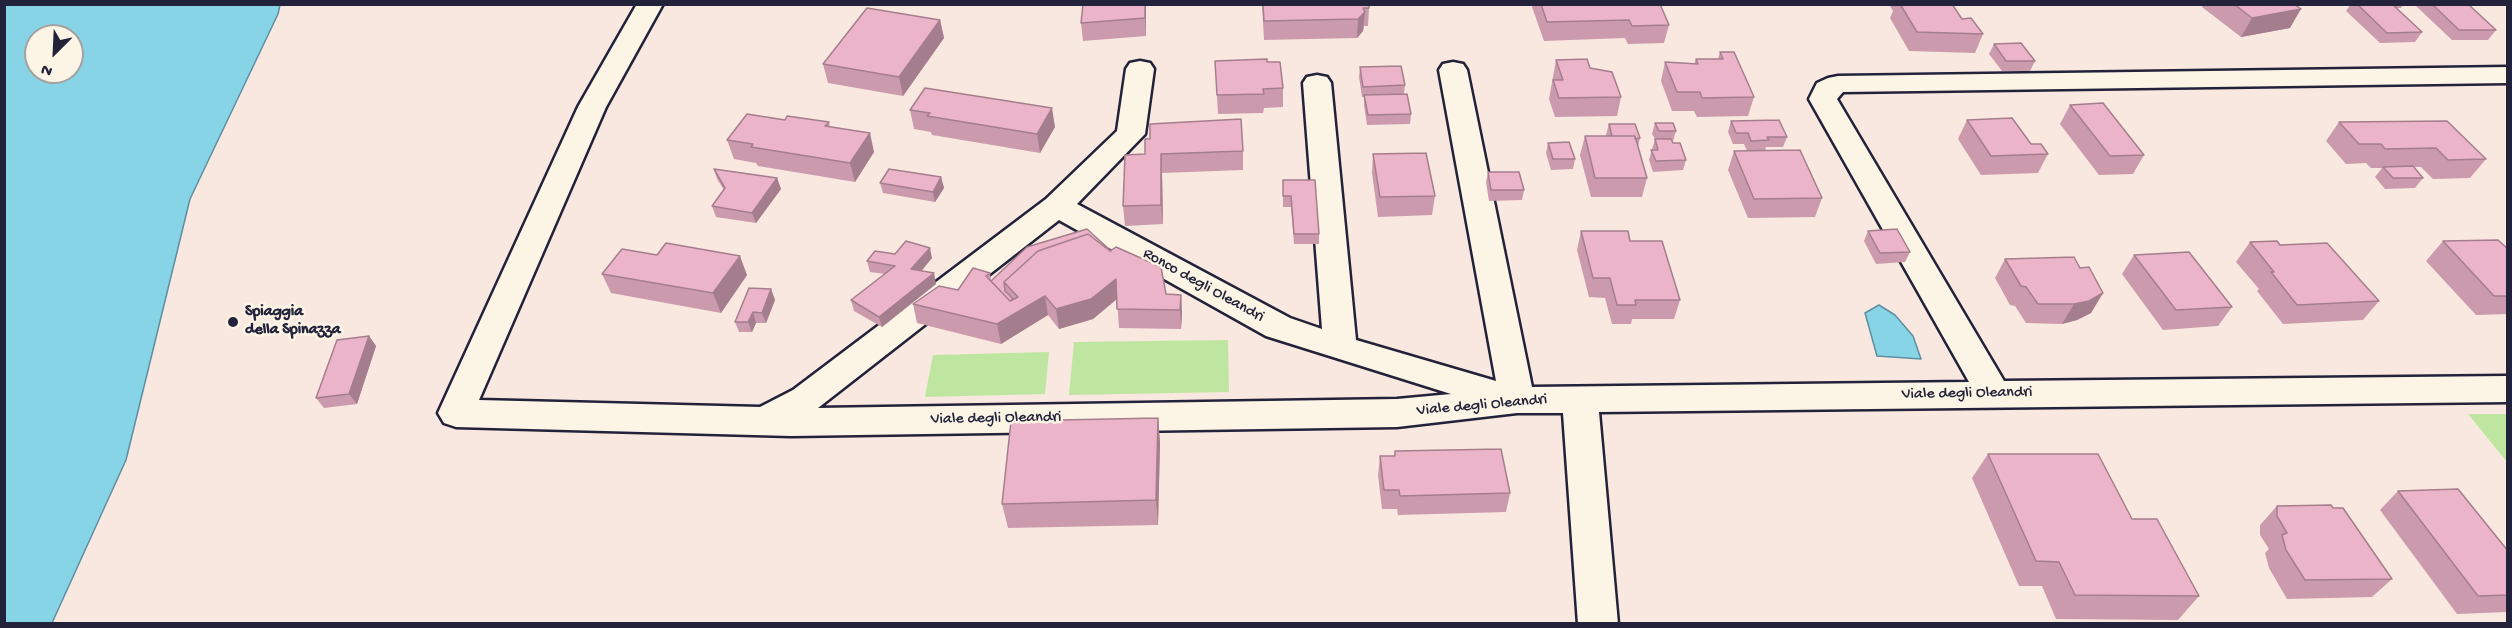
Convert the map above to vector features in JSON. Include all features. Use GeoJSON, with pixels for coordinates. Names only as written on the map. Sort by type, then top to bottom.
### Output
{"type":"FeatureCollection","features":[{"type":"Feature","properties":{"kind":"street","name":"Viale degli Oleandri"},"geometry":{"type":"LineString","coordinates":[[650,4],[592,106],[456,412],[767,420],[791,423],[1397,413],[1517,400],[2508,389]]}},
{"type":"Feature","properties":{"kind":"street"},"geometry":{"type":"LineString","coordinates":[[767,420],[805,399],[1057,206],[1131,134],[1140,69]]}},
{"type":"Feature","properties":{"kind":"street"},"geometry":{"type":"LineString","coordinates":[[1453,70],[1517,400]]}},
{"type":"Feature","properties":{"kind":"street"},"geometry":{"type":"LineString","coordinates":[[1994,394],[1822,99],[1827,89],[1838,84],[2508,75]]}},
{"type":"Feature","properties":{"kind":"street"},"geometry":{"type":"LineString","coordinates":[[1317,83],[1340,348]]}},
{"type":"Feature","properties":{"kind":"street","name":"Ronco degli Oleandri"},"geometry":{"type":"LineString","coordinates":[[1057,206],[1278,327],[1340,348],[1517,400]]}},
{"type":"Feature","properties":{"kind":"street"},"geometry":{"type":"LineString","coordinates":[[1580,400],[1598,624]]}},
{"type":"Feature","properties":{"kind":"green space"},"geometry":{"type":"Polygon","coordinates":[[[1228,340],[1229,392],[1069,395],[1074,342],[1228,340]]]}},
{"type":"Feature","properties":{"kind":"green space"},"geometry":{"type":"Polygon","coordinates":[[[1049,352],[1045,394],[925,397],[933,355],[1049,352]]]}},
{"type":"Feature","properties":{"kind":"green space"},"geometry":{"type":"Polygon","coordinates":[[[2468,414],[2507,414],[2507,462],[2468,414]]]}},
{"type":"Feature","properties":{"kind":"water"},"geometry":{"type":"Polygon","coordinates":[[[4,5],[280,5],[278,14],[190,199],[126,460],[52,623],[5,623],[4,5]]]}},
{"type":"Feature","properties":{"kind":"water"},"geometry":{"type":"Polygon","coordinates":[[[1879,305],[1895,315],[1913,336],[1921,359],[1877,356],[1865,313],[1879,305]]]}},
{"type":"Feature","properties":{"kind":"building"},"geometry":{"type":"Polygon","coordinates":[[[1083,4],[1145,4],[1145,18],[1081,23],[1083,4]]]}},
{"type":"Feature","properties":{"kind":"building"},"geometry":{"type":"Polygon","coordinates":[[[1263,4],[1369,4],[1369,8],[1363,8],[1365,12],[1358,19],[1264,21],[1263,4]]]}},
{"type":"Feature","properties":{"kind":"building"},"geometry":{"type":"Polygon","coordinates":[[[1541,4],[1660,4],[1669,25],[1632,26],[1629,20],[1547,22],[1541,4]]]}},
{"type":"Feature","properties":{"kind":"building"},"geometry":{"type":"Polygon","coordinates":[[[1900,4],[1952,4],[1962,19],[1971,18],[1983,34],[1917,32],[1900,4]]]}},
{"type":"Feature","properties":{"kind":"building"},"geometry":{"type":"Polygon","coordinates":[[[2234,4],[2294,4],[2301,9],[2252,18],[2234,4]]]}},
{"type":"Feature","properties":{"kind":"building"},"geometry":{"type":"Polygon","coordinates":[[[2357,4],[2392,4],[2422,32],[2387,33],[2357,4]]]}},
{"type":"Feature","properties":{"kind":"building"},"geometry":{"type":"Polygon","coordinates":[[[2432,4],[2468,4],[2496,30],[2459,30],[2432,4]]]}},
{"type":"Feature","properties":{"kind":"building"},"geometry":{"type":"Polygon","coordinates":[[[867,8],[940,20],[899,77],[823,64],[867,8]]]}},
{"type":"Feature","properties":{"kind":"building"},"geometry":{"type":"Polygon","coordinates":[[[2021,43],[2035,61],[2006,61],[1994,44],[2021,43]]]}},
{"type":"Feature","properties":{"kind":"building"},"geometry":{"type":"Polygon","coordinates":[[[1720,52],[1734,52],[1754,97],[1702,98],[1700,92],[1677,92],[1665,62],[1698,64],[1696,59],[1723,59],[1720,52]]]}},
{"type":"Feature","properties":{"kind":"building"},"geometry":{"type":"Polygon","coordinates":[[[1267,59],[1267,62],[1280,62],[1283,88],[1263,89],[1264,94],[1217,95],[1215,61],[1267,59]]]}},
{"type":"Feature","properties":{"kind":"building"},"geometry":{"type":"Polygon","coordinates":[[[1587,59],[1590,68],[1612,72],[1621,97],[1559,98],[1553,80],[1563,80],[1556,60],[1587,59]]]}},
{"type":"Feature","properties":{"kind":"building"},"geometry":{"type":"Polygon","coordinates":[[[1401,66],[1405,85],[1363,87],[1360,67],[1401,66]]]}},
{"type":"Feature","properties":{"kind":"building"},"geometry":{"type":"Polygon","coordinates":[[[925,88],[1052,108],[1037,134],[927,116],[930,113],[910,110],[925,88]]]}},
{"type":"Feature","properties":{"kind":"building"},"geometry":{"type":"Polygon","coordinates":[[[1407,94],[1411,114],[1368,115],[1364,95],[1407,94]]]}},
{"type":"Feature","properties":{"kind":"building"},"geometry":{"type":"Polygon","coordinates":[[[2103,103],[2144,155],[2110,156],[2070,105],[2103,103]]]}},
{"type":"Feature","properties":{"kind":"building"},"geometry":{"type":"Polygon","coordinates":[[[747,114],[785,120],[787,116],[829,122],[825,126],[870,133],[850,163],[751,147],[753,144],[727,140],[747,114]]]}},
{"type":"Feature","properties":{"kind":"building"},"geometry":{"type":"Polygon","coordinates":[[[2012,118],[2031,144],[2041,144],[2048,154],[1991,156],[1967,120],[2012,118]]]}},
{"type":"Feature","properties":{"kind":"building"},"geometry":{"type":"Polygon","coordinates":[[[1241,119],[1243,151],[1161,154],[1161,205],[1123,206],[1125,155],[1145,154],[1145,139],[1150,139],[1150,124],[1241,119]]]}},
{"type":"Feature","properties":{"kind":"building"},"geometry":{"type":"Polygon","coordinates":[[[1779,120],[1787,137],[1767,137],[1769,140],[1751,141],[1748,133],[1736,133],[1731,121],[1779,120]]]}},
{"type":"Feature","properties":{"kind":"building"},"geometry":{"type":"Polygon","coordinates":[[[2447,121],[2486,159],[2448,160],[2436,148],[2385,149],[2381,144],[2359,144],[2339,122],[2447,121]]]}},
{"type":"Feature","properties":{"kind":"building"},"geometry":{"type":"Polygon","coordinates":[[[1655,123],[1673,123],[1676,131],[1659,131],[1655,123]]]}},
{"type":"Feature","properties":{"kind":"building"},"geometry":{"type":"Polygon","coordinates":[[[1609,124],[1635,124],[1640,138],[1612,136],[1609,124]]]}},
{"type":"Feature","properties":{"kind":"building"},"geometry":{"type":"Polygon","coordinates":[[[1585,136],[1635,136],[1647,178],[1595,178],[1585,136]]]}},
{"type":"Feature","properties":{"kind":"building"},"geometry":{"type":"Polygon","coordinates":[[[1655,139],[1671,139],[1673,143],[1680,143],[1686,160],[1656,161],[1651,150],[1658,150],[1655,139]]]}},
{"type":"Feature","properties":{"kind":"building"},"geometry":{"type":"Polygon","coordinates":[[[1569,142],[1575,159],[1553,159],[1548,143],[1569,142]]]}},
{"type":"Feature","properties":{"kind":"building"},"geometry":{"type":"Polygon","coordinates":[[[1800,150],[1822,198],[1754,199],[1734,151],[1800,150]]]}},
{"type":"Feature","properties":{"kind":"building"},"geometry":{"type":"Polygon","coordinates":[[[1426,153],[1435,196],[1380,197],[1373,154],[1426,153]]]}},
{"type":"Feature","properties":{"kind":"building"},"geometry":{"type":"Polygon","coordinates":[[[2413,166],[2423,178],[2393,178],[2383,167],[2413,166]]]}},
{"type":"Feature","properties":{"kind":"building"},"geometry":{"type":"Polygon","coordinates":[[[714,169],[777,178],[752,213],[712,206],[725,188],[714,169]]]}},
{"type":"Feature","properties":{"kind":"building"},"geometry":{"type":"Polygon","coordinates":[[[889,169],[941,177],[933,192],[880,183],[889,169]]]}},
{"type":"Feature","properties":{"kind":"building"},"geometry":{"type":"Polygon","coordinates":[[[1488,172],[1519,172],[1524,190],[1491,190],[1488,172]]]}},
{"type":"Feature","properties":{"kind":"building"},"geometry":{"type":"Polygon","coordinates":[[[1283,180],[1315,180],[1319,234],[1294,234],[1291,196],[1283,196],[1283,180]]]}},
{"type":"Feature","properties":{"kind":"building"},"geometry":{"type":"Polygon","coordinates":[[[1087,229],[1111,251],[1088,234],[1038,251],[1004,282],[1005,291],[1013,299],[1010,301],[991,281],[1027,247],[1087,229]]]}},
{"type":"Feature","properties":{"kind":"building"},"geometry":{"type":"Polygon","coordinates":[[[1897,229],[1910,252],[1880,253],[1868,231],[1897,229]]]}},
{"type":"Feature","properties":{"kind":"building"},"geometry":{"type":"Polygon","coordinates":[[[1581,231],[1628,231],[1630,241],[1662,241],[1680,300],[1635,300],[1636,305],[1617,305],[1610,278],[1593,278],[1581,231]]]}},
{"type":"Feature","properties":{"kind":"building"},"geometry":{"type":"Polygon","coordinates":[[[1088,234],[1110,251],[1116,247],[1161,267],[1166,294],[1181,295],[1180,310],[1117,309],[1116,279],[1091,299],[1056,309],[1045,296],[997,324],[913,304],[939,286],[958,290],[973,268],[990,273],[986,276],[1010,301],[1018,297],[1004,282],[1038,251],[1088,234]]]}},
{"type":"Feature","properties":{"kind":"building"},"geometry":{"type":"Polygon","coordinates":[[[2498,240],[2508,249],[2508,296],[2494,296],[2443,241],[2498,240]]]}},
{"type":"Feature","properties":{"kind":"building"},"geometry":{"type":"Polygon","coordinates":[[[906,241],[930,248],[911,269],[934,273],[879,317],[851,300],[895,266],[867,261],[875,251],[895,254],[906,241]]]}},
{"type":"Feature","properties":{"kind":"building"},"geometry":{"type":"Polygon","coordinates":[[[2277,241],[2280,245],[2327,243],[2379,301],[2297,305],[2250,242],[2277,241]]]}},
{"type":"Feature","properties":{"kind":"building"},"geometry":{"type":"Polygon","coordinates":[[[666,243],[740,256],[713,293],[602,274],[622,249],[657,255],[666,243]]]}},
{"type":"Feature","properties":{"kind":"building"},"geometry":{"type":"Polygon","coordinates":[[[2189,252],[2232,307],[2176,310],[2134,255],[2189,252]]]}},
{"type":"Feature","properties":{"kind":"building"},"geometry":{"type":"Polygon","coordinates":[[[2074,257],[2080,268],[2089,267],[2103,293],[2089,301],[2074,304],[2038,304],[2026,287],[2021,286],[2005,259],[2074,257]]]}},
{"type":"Feature","properties":{"kind":"building"},"geometry":{"type":"Polygon","coordinates":[[[749,288],[771,289],[762,313],[753,312],[748,322],[735,322],[749,288]]]}},
{"type":"Feature","properties":{"kind":"building"},"geometry":{"type":"Polygon","coordinates":[[[369,336],[349,394],[316,398],[337,340],[369,336]]]}},
{"type":"Feature","properties":{"kind":"building"},"geometry":{"type":"Polygon","coordinates":[[[1158,418],[1156,500],[1002,504],[1011,421],[1158,418]]]}},
{"type":"Feature","properties":{"kind":"building"},"geometry":{"type":"Polygon","coordinates":[[[1501,449],[1510,493],[1400,496],[1399,490],[1384,490],[1380,456],[1395,456],[1395,451],[1501,449]]]}},
{"type":"Feature","properties":{"kind":"building"},"geometry":{"type":"Polygon","coordinates":[[[1988,454],[2098,454],[2132,519],[2157,519],[2199,596],[2075,595],[2059,562],[2036,561],[1988,454]]]}},
{"type":"Feature","properties":{"kind":"building"},"geometry":{"type":"Polygon","coordinates":[[[2458,489],[2508,551],[2508,595],[2478,596],[2398,491],[2458,489]]]}},
{"type":"Feature","properties":{"kind":"building"},"geometry":{"type":"Polygon","coordinates":[[[2331,505],[2333,508],[2343,508],[2392,579],[2305,580],[2286,550],[2282,535],[2287,533],[2277,516],[2277,506],[2331,505]]]}},
{"type":"Feature","properties":{"kind":"place","name":"Spiaggia della Spinazza"},"geometry":{"type":"Point","coordinates":[233,322]}}]}
